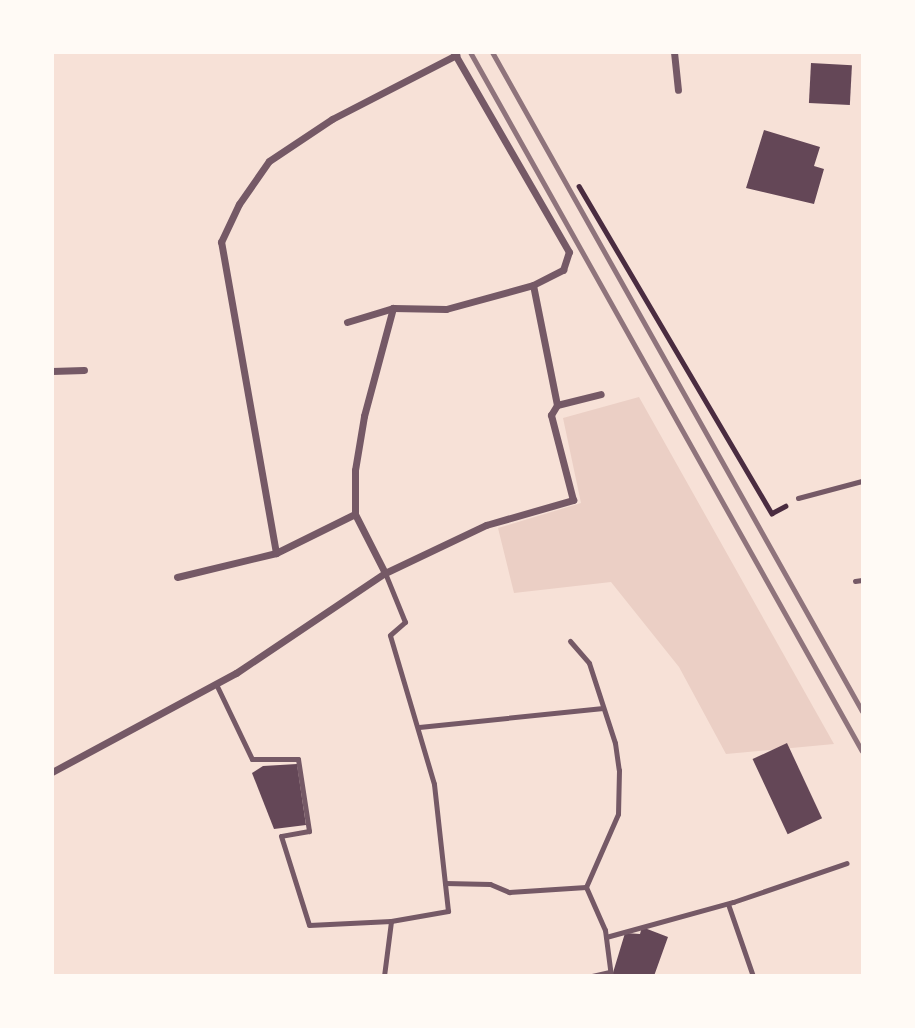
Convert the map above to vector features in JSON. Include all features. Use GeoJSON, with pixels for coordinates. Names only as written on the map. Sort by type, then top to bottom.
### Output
{"type":"FeatureCollection","features":[{"type":"Feature","properties":{"kind":"street"},"geometry":{"type":"LineString","coordinates":[[674,52],[678,90]]}},
{"type":"Feature","properties":{"kind":"street"},"geometry":{"type":"LineString","coordinates":[[276,553],[221,242],[239,204],[269,162],[332,119],[455,54],[569,252],[563,270],[533,285],[446,309],[393,308],[347,322]]}},
{"type":"Feature","properties":{"kind":"street"},"geometry":{"type":"LineString","coordinates":[[52,772],[216,684],[385,573],[486,526],[573,500],[551,415],[557,405],[533,285]]}},
{"type":"Feature","properties":{"kind":"street"},"geometry":{"type":"LineString","coordinates":[[385,573],[355,514],[357,450],[393,308]]}},
{"type":"Feature","properties":{"kind":"street"},"geometry":{"type":"LineString","coordinates":[[52,371],[84,370]]}},
{"type":"Feature","properties":{"kind":"street"},"geometry":{"type":"LineString","coordinates":[[557,405],[601,394]]}},
{"type":"Feature","properties":{"kind":"street"},"geometry":{"type":"LineString","coordinates":[[177,577],[276,553],[355,514]]}},
{"type":"Feature","properties":{"kind":"lane"},"geometry":{"type":"LineString","coordinates":[[798,498],[863,481]]}},
{"type":"Feature","properties":{"kind":"lane"},"geometry":{"type":"LineString","coordinates":[[216,684],[252,759],[298,759],[309,831],[281,836],[309,925],[391,921],[448,911],[434,784],[390,635],[405,622],[385,573]]}},
{"type":"Feature","properties":{"kind":"lane"},"geometry":{"type":"LineString","coordinates":[[855,581],[863,580]]}},
{"type":"Feature","properties":{"kind":"lane"},"geometry":{"type":"LineString","coordinates":[[570,641],[589,663],[615,743],[618,814],[586,887],[606,937],[610,974],[592,975]]}},
{"type":"Feature","properties":{"kind":"lane"},"geometry":{"type":"LineString","coordinates":[[419,727],[603,708]]}},
{"type":"Feature","properties":{"kind":"lane"},"geometry":{"type":"LineString","coordinates":[[606,937],[728,904],[847,863]]}},
{"type":"Feature","properties":{"kind":"lane"},"geometry":{"type":"LineString","coordinates":[[445,883],[490,884],[509,892],[586,887]]}},
{"type":"Feature","properties":{"kind":"lane"},"geometry":{"type":"LineString","coordinates":[[728,904],[753,975]]}},
{"type":"Feature","properties":{"kind":"lane"},"geometry":{"type":"LineString","coordinates":[[384,975],[391,921]]}},
{"type":"Feature","properties":{"kind":"path"},"geometry":{"type":"LineString","coordinates":[[579,186],[772,513],[798,498]]}},
{"type":"Feature","properties":{"kind":"shaded area"},"geometry":{"type":"Polygon","coordinates":[[[639,397],[834,744],[726,754],[679,667],[611,582],[514,593],[498,528],[581,503],[563,418],[639,397]]]}},
{"type":"Feature","properties":{"kind":"building"},"geometry":{"type":"Polygon","coordinates":[[[811,63],[852,65],[850,105],[809,103],[811,63]]]}},
{"type":"Feature","properties":{"kind":"building"},"geometry":{"type":"Polygon","coordinates":[[[764,130],[820,147],[814,166],[824,169],[814,204],[746,188],[764,130]]]}},
{"type":"Feature","properties":{"kind":"building"},"geometry":{"type":"Polygon","coordinates":[[[787,743],[822,818],[788,834],[753,759],[787,743]]]}},
{"type":"Feature","properties":{"kind":"building"},"geometry":{"type":"Polygon","coordinates":[[[297,764],[306,825],[274,829],[252,773],[263,766],[297,764]]]}},
{"type":"Feature","properties":{"kind":"building"},"geometry":{"type":"Polygon","coordinates":[[[642,927],[668,937],[654,976],[612,976],[625,933],[640,934],[642,927]]]}},
{"type":"Feature","properties":{"kind":"railway"},"geometry":{"type":"LineString","coordinates":[[470,52],[862,751]]}},
{"type":"Feature","properties":{"kind":"railway"},"geometry":{"type":"LineString","coordinates":[[492,52],[862,711]]}}]}
